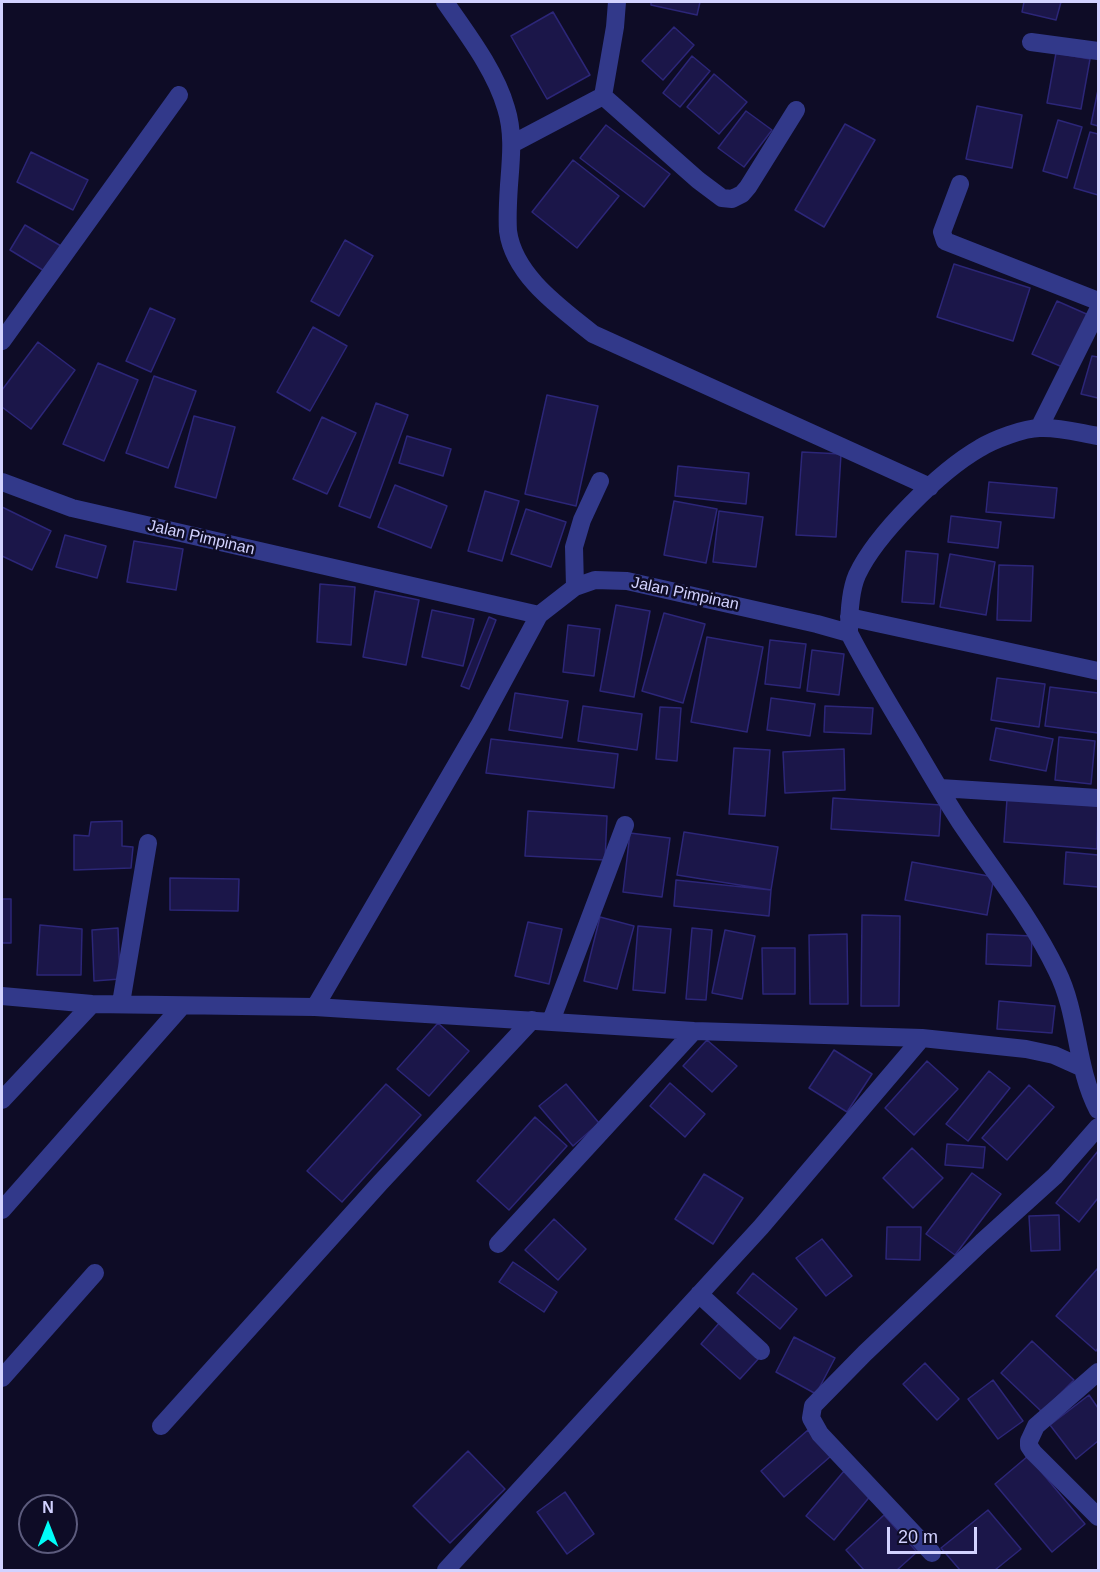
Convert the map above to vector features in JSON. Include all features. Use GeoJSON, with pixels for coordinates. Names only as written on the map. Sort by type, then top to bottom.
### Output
{"type":"FeatureCollection","features":[{"type":"Feature","properties":{"kind":"street"},"geometry":{"type":"LineString","coordinates":[[445,2],[498,87],[506,109],[512,144],[507,210],[508,233],[518,260],[558,307],[593,334],[930,487]]}},
{"type":"Feature","properties":{"kind":"street"},"geometry":{"type":"LineString","coordinates":[[603,96],[617,2]]}},
{"type":"Feature","properties":{"kind":"street"},"geometry":{"type":"LineString","coordinates":[[1031,42],[1098,51]]}},
{"type":"Feature","properties":{"kind":"street"},"geometry":{"type":"LineString","coordinates":[[2,340],[179,95]]}},
{"type":"Feature","properties":{"kind":"street"},"geometry":{"type":"LineString","coordinates":[[512,144],[603,96]]}},
{"type":"Feature","properties":{"kind":"street"},"geometry":{"type":"LineString","coordinates":[[603,96],[698,180],[722,198],[732,199],[742,194],[748,187],[796,110]]}},
{"type":"Feature","properties":{"kind":"street"},"geometry":{"type":"LineString","coordinates":[[960,184],[942,232],[945,241],[1098,301]]}},
{"type":"Feature","properties":{"kind":"street"},"geometry":{"type":"LineString","coordinates":[[1039,428],[1098,310]]}},
{"type":"Feature","properties":{"kind":"street"},"geometry":{"type":"LineString","coordinates":[[1098,436],[1039,428],[981,447],[930,487],[895,522],[869,553],[856,577],[849,625],[867,669],[959,821],[1037,934],[1057,971],[1069,999],[1083,1068],[1091,1096],[1098,1110]]}},
{"type":"Feature","properties":{"kind":"street"},"geometry":{"type":"LineString","coordinates":[[575,587],[574,547],[582,520],[600,481]]}},
{"type":"Feature","properties":{"kind":"street","name":"Jalan Pimpinan"},"geometry":{"type":"LineString","coordinates":[[2,482],[72,508],[539,615],[575,587],[595,580],[627,581],[796,619],[849,625],[1098,671]]}},
{"type":"Feature","properties":{"kind":"street"},"geometry":{"type":"LineString","coordinates":[[315,1007],[480,724],[539,615]]}},
{"type":"Feature","properties":{"kind":"street"},"geometry":{"type":"LineString","coordinates":[[940,788],[1098,798]]}},
{"type":"Feature","properties":{"kind":"street"},"geometry":{"type":"LineString","coordinates":[[551,1021],[625,825]]}},
{"type":"Feature","properties":{"kind":"street"},"geometry":{"type":"LineString","coordinates":[[121,1003],[148,843]]}},
{"type":"Feature","properties":{"kind":"street"},"geometry":{"type":"LineString","coordinates":[[2,996],[92,1004],[315,1007],[694,1031],[922,1038],[1026,1049],[1054,1055],[1083,1068]]}},
{"type":"Feature","properties":{"kind":"street"},"geometry":{"type":"LineString","coordinates":[[2,1100],[92,1004]]}},
{"type":"Feature","properties":{"kind":"street"},"geometry":{"type":"LineString","coordinates":[[2,1210],[182,1006]]}},
{"type":"Feature","properties":{"kind":"street"},"geometry":{"type":"LineString","coordinates":[[161,1426],[380,1183],[532,1020]]}},
{"type":"Feature","properties":{"kind":"street"},"geometry":{"type":"LineString","coordinates":[[498,1244],[694,1031]]}},
{"type":"Feature","properties":{"kind":"street"},"geometry":{"type":"LineString","coordinates":[[446,1570],[761,1227],[922,1038]]}},
{"type":"Feature","properties":{"kind":"street"},"geometry":{"type":"LineString","coordinates":[[932,1553],[820,1434],[811,1418],[813,1406],[865,1353],[1055,1176],[1098,1127]]}},
{"type":"Feature","properties":{"kind":"street"},"geometry":{"type":"LineString","coordinates":[[2,1378],[95,1273]]}},
{"type":"Feature","properties":{"kind":"street"},"geometry":{"type":"LineString","coordinates":[[699,1294],[761,1351]]}},
{"type":"Feature","properties":{"kind":"street"},"geometry":{"type":"LineString","coordinates":[[1098,1372],[1035,1426],[1030,1436],[1029,1446],[1098,1517]]}},
{"type":"Feature","properties":{"kind":"building"},"geometry":{"type":"Polygon","coordinates":[[[651,2],[700,2],[697,15],[651,5],[651,2]]]}},
{"type":"Feature","properties":{"kind":"building"},"geometry":{"type":"Polygon","coordinates":[[[1024,2],[1061,2],[1056,20],[1022,12],[1024,2]]]}},
{"type":"Feature","properties":{"kind":"building"},"geometry":{"type":"Polygon","coordinates":[[[553,12],[590,75],[547,99],[511,36],[553,12]]]}},
{"type":"Feature","properties":{"kind":"building"},"geometry":{"type":"Polygon","coordinates":[[[674,27],[694,45],[663,80],[642,61],[674,27]]]}},
{"type":"Feature","properties":{"kind":"building"},"geometry":{"type":"Polygon","coordinates":[[[1056,53],[1090,59],[1081,109],[1047,103],[1056,53]]]}},
{"type":"Feature","properties":{"kind":"building"},"geometry":{"type":"Polygon","coordinates":[[[692,56],[710,71],[680,107],[663,93],[692,56]]]}},
{"type":"Feature","properties":{"kind":"building"},"geometry":{"type":"Polygon","coordinates":[[[714,74],[747,102],[719,134],[687,107],[714,74]]]}},
{"type":"Feature","properties":{"kind":"building"},"geometry":{"type":"Polygon","coordinates":[[[1098,90],[1098,126],[1091,124],[1098,90]]]}},
{"type":"Feature","properties":{"kind":"building"},"geometry":{"type":"Polygon","coordinates":[[[977,106],[1022,115],[1012,168],[966,159],[977,106]]]}},
{"type":"Feature","properties":{"kind":"building"},"geometry":{"type":"Polygon","coordinates":[[[746,111],[772,130],[744,167],[718,148],[746,111]]]}},
{"type":"Feature","properties":{"kind":"building"},"geometry":{"type":"Polygon","coordinates":[[[1058,120],[1082,127],[1067,178],[1043,171],[1058,120]]]}},
{"type":"Feature","properties":{"kind":"building"},"geometry":{"type":"Polygon","coordinates":[[[845,124],[875,140],[824,227],[795,210],[845,124]]]}},
{"type":"Feature","properties":{"kind":"building"},"geometry":{"type":"Polygon","coordinates":[[[606,125],[670,174],[644,207],[580,158],[606,125]]]}},
{"type":"Feature","properties":{"kind":"building"},"geometry":{"type":"Polygon","coordinates":[[[1090,132],[1098,134],[1098,195],[1074,188],[1090,132]]]}},
{"type":"Feature","properties":{"kind":"building"},"geometry":{"type":"Polygon","coordinates":[[[31,152],[88,180],[73,210],[17,182],[31,152]]]}},
{"type":"Feature","properties":{"kind":"building"},"geometry":{"type":"Polygon","coordinates":[[[573,160],[619,196],[577,248],[532,212],[573,160]]]}},
{"type":"Feature","properties":{"kind":"building"},"geometry":{"type":"Polygon","coordinates":[[[25,225],[61,246],[46,272],[10,250],[25,225]]]}},
{"type":"Feature","properties":{"kind":"building"},"geometry":{"type":"Polygon","coordinates":[[[345,240],[373,256],[339,316],[311,301],[345,240]]]}},
{"type":"Feature","properties":{"kind":"building"},"geometry":{"type":"Polygon","coordinates":[[[954,264],[1030,288],[1013,341],[937,317],[954,264]]]}},
{"type":"Feature","properties":{"kind":"building"},"geometry":{"type":"Polygon","coordinates":[[[1057,301],[1091,316],[1067,369],[1032,354],[1057,301]]]}},
{"type":"Feature","properties":{"kind":"building"},"geometry":{"type":"Polygon","coordinates":[[[150,308],[175,319],[151,372],[126,361],[150,308]]]}},
{"type":"Feature","properties":{"kind":"building"},"geometry":{"type":"Polygon","coordinates":[[[313,327],[347,346],[310,411],[277,392],[313,327]]]}},
{"type":"Feature","properties":{"kind":"building"},"geometry":{"type":"Polygon","coordinates":[[[38,342],[75,370],[31,429],[2,407],[2,390],[38,342]]]}},
{"type":"Feature","properties":{"kind":"building"},"geometry":{"type":"Polygon","coordinates":[[[1092,356],[1098,357],[1098,398],[1081,394],[1092,356]]]}},
{"type":"Feature","properties":{"kind":"building"},"geometry":{"type":"Polygon","coordinates":[[[98,363],[138,380],[104,461],[63,444],[98,363]]]}},
{"type":"Feature","properties":{"kind":"building"},"geometry":{"type":"Polygon","coordinates":[[[154,376],[196,391],[168,468],[126,453],[154,376]]]}},
{"type":"Feature","properties":{"kind":"building"},"geometry":{"type":"Polygon","coordinates":[[[547,395],[598,406],[576,506],[525,494],[547,395]]]}},
{"type":"Feature","properties":{"kind":"building"},"geometry":{"type":"Polygon","coordinates":[[[376,403],[408,415],[370,518],[339,506],[376,403]]]}},
{"type":"Feature","properties":{"kind":"building"},"geometry":{"type":"Polygon","coordinates":[[[194,416],[235,427],[216,498],[175,487],[194,416]]]}},
{"type":"Feature","properties":{"kind":"building"},"geometry":{"type":"Polygon","coordinates":[[[322,417],[356,433],[327,494],[293,479],[322,417]]]}},
{"type":"Feature","properties":{"kind":"building"},"geometry":{"type":"Polygon","coordinates":[[[407,436],[451,449],[443,476],[399,463],[407,436]]]}},
{"type":"Feature","properties":{"kind":"building"},"geometry":{"type":"Polygon","coordinates":[[[802,452],[841,454],[836,537],[796,535],[802,452]]]}},
{"type":"Feature","properties":{"kind":"building"},"geometry":{"type":"Polygon","coordinates":[[[678,466],[749,473],[746,504],[675,496],[678,466]]]}},
{"type":"Feature","properties":{"kind":"building"},"geometry":{"type":"Polygon","coordinates":[[[989,482],[1057,488],[1054,518],[986,512],[989,482]]]}},
{"type":"Feature","properties":{"kind":"building"},"geometry":{"type":"Polygon","coordinates":[[[395,485],[447,506],[431,548],[378,527],[395,485]]]}},
{"type":"Feature","properties":{"kind":"building"},"geometry":{"type":"Polygon","coordinates":[[[485,491],[519,501],[502,561],[468,551],[485,491]]]}},
{"type":"Feature","properties":{"kind":"building"},"geometry":{"type":"Polygon","coordinates":[[[674,501],[717,509],[706,563],[664,555],[674,501]]]}},
{"type":"Feature","properties":{"kind":"building"},"geometry":{"type":"Polygon","coordinates":[[[2,507],[51,531],[32,570],[2,556],[2,507]]]}},
{"type":"Feature","properties":{"kind":"building"},"geometry":{"type":"Polygon","coordinates":[[[526,509],[566,522],[551,567],[511,554],[526,509]]]}},
{"type":"Feature","properties":{"kind":"building"},"geometry":{"type":"Polygon","coordinates":[[[719,511],[763,517],[756,567],[713,562],[719,511]]]}},
{"type":"Feature","properties":{"kind":"building"},"geometry":{"type":"Polygon","coordinates":[[[951,516],[1001,522],[998,548],[948,542],[951,516]]]}},
{"type":"Feature","properties":{"kind":"building"},"geometry":{"type":"Polygon","coordinates":[[[65,535],[106,546],[97,578],[56,567],[65,535]]]}},
{"type":"Feature","properties":{"kind":"building"},"geometry":{"type":"Polygon","coordinates":[[[134,541],[183,549],[176,590],[127,582],[134,541]]]}},
{"type":"Feature","properties":{"kind":"building"},"geometry":{"type":"Polygon","coordinates":[[[906,551],[938,554],[934,604],[902,602],[906,551]]]}},
{"type":"Feature","properties":{"kind":"building"},"geometry":{"type":"Polygon","coordinates":[[[950,554],[995,562],[986,615],[940,607],[950,554]]]}},
{"type":"Feature","properties":{"kind":"building"},"geometry":{"type":"Polygon","coordinates":[[[999,565],[1033,566],[1031,621],[997,620],[999,565]]]}},
{"type":"Feature","properties":{"kind":"building"},"geometry":{"type":"Polygon","coordinates":[[[320,584],[355,587],[351,645],[317,642],[320,584]]]}},
{"type":"Feature","properties":{"kind":"building"},"geometry":{"type":"Polygon","coordinates":[[[375,591],[419,600],[406,665],[363,657],[375,591]]]}},
{"type":"Feature","properties":{"kind":"building"},"geometry":{"type":"Polygon","coordinates":[[[616,605],[650,611],[634,697],[600,691],[616,605]]]}},
{"type":"Feature","properties":{"kind":"building"},"geometry":{"type":"Polygon","coordinates":[[[432,610],[474,619],[463,666],[422,657],[432,610]]]}},
{"type":"Feature","properties":{"kind":"building"},"geometry":{"type":"Polygon","coordinates":[[[664,613],[705,624],[683,703],[642,691],[664,613]]]}},
{"type":"Feature","properties":{"kind":"building"},"geometry":{"type":"Polygon","coordinates":[[[489,617],[496,620],[469,689],[461,686],[489,617]]]}},
{"type":"Feature","properties":{"kind":"building"},"geometry":{"type":"Polygon","coordinates":[[[568,625],[600,629],[594,676],[563,672],[568,625]]]}},
{"type":"Feature","properties":{"kind":"building"},"geometry":{"type":"Polygon","coordinates":[[[707,637],[763,647],[747,732],[691,722],[707,637]]]}},
{"type":"Feature","properties":{"kind":"building"},"geometry":{"type":"Polygon","coordinates":[[[770,640],[806,644],[800,688],[765,684],[770,640]]]}},
{"type":"Feature","properties":{"kind":"building"},"geometry":{"type":"Polygon","coordinates":[[[812,650],[844,654],[839,695],[807,691],[812,650]]]}},
{"type":"Feature","properties":{"kind":"building"},"geometry":{"type":"Polygon","coordinates":[[[997,678],[1045,684],[1039,727],[991,720],[997,678]]]}},
{"type":"Feature","properties":{"kind":"building"},"geometry":{"type":"Polygon","coordinates":[[[1050,687],[1098,693],[1098,733],[1045,726],[1050,687]]]}},
{"type":"Feature","properties":{"kind":"building"},"geometry":{"type":"Polygon","coordinates":[[[515,693],[568,701],[562,738],[509,730],[515,693]]]}},
{"type":"Feature","properties":{"kind":"building"},"geometry":{"type":"Polygon","coordinates":[[[771,698],[815,704],[810,736],[767,730],[771,698]]]}},
{"type":"Feature","properties":{"kind":"building"},"geometry":{"type":"Polygon","coordinates":[[[583,706],[642,714],[637,750],[578,741],[583,706]]]}},
{"type":"Feature","properties":{"kind":"building"},"geometry":{"type":"Polygon","coordinates":[[[825,706],[873,708],[871,734],[824,732],[825,706]]]}},
{"type":"Feature","properties":{"kind":"building"},"geometry":{"type":"Polygon","coordinates":[[[660,707],[681,708],[677,761],[656,759],[660,707]]]}},
{"type":"Feature","properties":{"kind":"building"},"geometry":{"type":"Polygon","coordinates":[[[996,728],[1053,739],[1046,771],[990,760],[996,728]]]}},
{"type":"Feature","properties":{"kind":"building"},"geometry":{"type":"Polygon","coordinates":[[[1059,737],[1095,741],[1091,784],[1055,780],[1059,737]]]}},
{"type":"Feature","properties":{"kind":"building"},"geometry":{"type":"Polygon","coordinates":[[[491,739],[618,754],[614,788],[486,773],[491,739]]]}},
{"type":"Feature","properties":{"kind":"building"},"geometry":{"type":"Polygon","coordinates":[[[734,748],[770,750],[765,816],[729,814],[734,748]]]}},
{"type":"Feature","properties":{"kind":"building"},"geometry":{"type":"Polygon","coordinates":[[[844,749],[845,790],[785,793],[783,752],[844,749]]]}},
{"type":"Feature","properties":{"kind":"building"},"geometry":{"type":"Polygon","coordinates":[[[833,798],[941,805],[939,836],[831,829],[833,798]]]}},
{"type":"Feature","properties":{"kind":"building"},"geometry":{"type":"Polygon","coordinates":[[[1007,799],[1098,806],[1097,849],[1004,842],[1007,799]]]}},
{"type":"Feature","properties":{"kind":"building"},"geometry":{"type":"Polygon","coordinates":[[[528,811],[607,816],[605,860],[525,856],[528,811]]]}},
{"type":"Feature","properties":{"kind":"building"},"geometry":{"type":"Polygon","coordinates":[[[122,821],[122,846],[133,847],[131,868],[74,870],[74,835],[89,836],[91,822],[122,821]]]}},
{"type":"Feature","properties":{"kind":"building"},"geometry":{"type":"Polygon","coordinates":[[[684,832],[778,847],[771,890],[677,875],[684,832]]]}},
{"type":"Feature","properties":{"kind":"building"},"geometry":{"type":"Polygon","coordinates":[[[630,833],[670,838],[662,897],[623,892],[630,833]]]}},
{"type":"Feature","properties":{"kind":"building"},"geometry":{"type":"Polygon","coordinates":[[[1066,852],[1098,855],[1098,887],[1064,884],[1066,852]]]}},
{"type":"Feature","properties":{"kind":"building"},"geometry":{"type":"Polygon","coordinates":[[[912,862],[994,877],[987,915],[905,900],[912,862]]]}},
{"type":"Feature","properties":{"kind":"building"},"geometry":{"type":"Polygon","coordinates":[[[170,878],[239,879],[238,911],[170,910],[170,878]]]}},
{"type":"Feature","properties":{"kind":"building"},"geometry":{"type":"Polygon","coordinates":[[[676,880],[771,890],[769,916],[674,906],[676,880]]]}},
{"type":"Feature","properties":{"kind":"building"},"geometry":{"type":"Polygon","coordinates":[[[2,899],[11,899],[11,943],[2,943],[2,899]]]}},
{"type":"Feature","properties":{"kind":"building"},"geometry":{"type":"Polygon","coordinates":[[[862,915],[900,916],[899,1006],[861,1006],[862,915]]]}},
{"type":"Feature","properties":{"kind":"building"},"geometry":{"type":"Polygon","coordinates":[[[600,917],[634,926],[617,989],[584,981],[600,917]]]}},
{"type":"Feature","properties":{"kind":"building"},"geometry":{"type":"Polygon","coordinates":[[[528,922],[562,929],[549,984],[515,976],[528,922]]]}},
{"type":"Feature","properties":{"kind":"building"},"geometry":{"type":"Polygon","coordinates":[[[40,925],[82,929],[81,975],[37,975],[40,925]]]}},
{"type":"Feature","properties":{"kind":"building"},"geometry":{"type":"Polygon","coordinates":[[[638,926],[671,929],[665,993],[633,990],[638,926]]]}},
{"type":"Feature","properties":{"kind":"building"},"geometry":{"type":"Polygon","coordinates":[[[118,928],[120,979],[94,981],[92,930],[118,928]]]}},
{"type":"Feature","properties":{"kind":"building"},"geometry":{"type":"Polygon","coordinates":[[[692,928],[712,930],[706,1000],[686,999],[692,928]]]}},
{"type":"Feature","properties":{"kind":"building"},"geometry":{"type":"Polygon","coordinates":[[[725,930],[755,936],[742,999],[712,993],[725,930]]]}},
{"type":"Feature","properties":{"kind":"building"},"geometry":{"type":"Polygon","coordinates":[[[847,934],[848,1004],[810,1004],[809,935],[847,934]]]}},
{"type":"Feature","properties":{"kind":"building"},"geometry":{"type":"Polygon","coordinates":[[[987,934],[1032,936],[1031,966],[986,964],[987,934]]]}},
{"type":"Feature","properties":{"kind":"building"},"geometry":{"type":"Polygon","coordinates":[[[762,948],[795,948],[795,994],[763,994],[762,948]]]}},
{"type":"Feature","properties":{"kind":"building"},"geometry":{"type":"Polygon","coordinates":[[[999,1001],[1055,1006],[1052,1033],[997,1029],[999,1001]]]}},
{"type":"Feature","properties":{"kind":"building"},"geometry":{"type":"Polygon","coordinates":[[[438,1023],[469,1051],[429,1096],[397,1069],[438,1023]]]}},
{"type":"Feature","properties":{"kind":"building"},"geometry":{"type":"Polygon","coordinates":[[[707,1040],[737,1066],[712,1092],[683,1066],[707,1040]]]}},
{"type":"Feature","properties":{"kind":"building"},"geometry":{"type":"Polygon","coordinates":[[[834,1050],[872,1074],[847,1112],[809,1088],[834,1050]]]}},
{"type":"Feature","properties":{"kind":"building"},"geometry":{"type":"Polygon","coordinates":[[[927,1061],[958,1089],[914,1135],[885,1108],[927,1061]]]}},
{"type":"Feature","properties":{"kind":"building"},"geometry":{"type":"Polygon","coordinates":[[[989,1071],[1010,1088],[968,1141],[946,1124],[989,1071]]]}},
{"type":"Feature","properties":{"kind":"building"},"geometry":{"type":"Polygon","coordinates":[[[670,1083],[705,1114],[685,1137],[650,1106],[670,1083]]]}},
{"type":"Feature","properties":{"kind":"building"},"geometry":{"type":"Polygon","coordinates":[[[386,1084],[421,1115],[342,1202],[307,1171],[386,1084]]]}},
{"type":"Feature","properties":{"kind":"building"},"geometry":{"type":"Polygon","coordinates":[[[566,1084],[599,1123],[573,1146],[539,1106],[566,1084]]]}},
{"type":"Feature","properties":{"kind":"building"},"geometry":{"type":"Polygon","coordinates":[[[1029,1085],[1054,1107],[1007,1160],[982,1138],[1029,1085]]]}},
{"type":"Feature","properties":{"kind":"building"},"geometry":{"type":"Polygon","coordinates":[[[535,1117],[567,1146],[509,1210],[477,1181],[535,1117]]]}},
{"type":"Feature","properties":{"kind":"building"},"geometry":{"type":"Polygon","coordinates":[[[947,1144],[985,1147],[983,1168],[945,1165],[947,1144]]]}},
{"type":"Feature","properties":{"kind":"building"},"geometry":{"type":"Polygon","coordinates":[[[912,1148],[943,1178],[913,1208],[883,1178],[912,1148]]]}},
{"type":"Feature","properties":{"kind":"building"},"geometry":{"type":"Polygon","coordinates":[[[1098,1151],[1098,1198],[1079,1222],[1056,1203],[1098,1151]]]}},
{"type":"Feature","properties":{"kind":"building"},"geometry":{"type":"Polygon","coordinates":[[[972,1173],[1001,1194],[955,1255],[926,1234],[972,1173]]]}},
{"type":"Feature","properties":{"kind":"building"},"geometry":{"type":"Polygon","coordinates":[[[704,1174],[743,1198],[713,1244],[675,1219],[704,1174]]]}},
{"type":"Feature","properties":{"kind":"building"},"geometry":{"type":"Polygon","coordinates":[[[1059,1215],[1060,1250],[1031,1251],[1029,1216],[1059,1215]]]}},
{"type":"Feature","properties":{"kind":"building"},"geometry":{"type":"Polygon","coordinates":[[[554,1219],[586,1249],[558,1280],[525,1250],[554,1219]]]}},
{"type":"Feature","properties":{"kind":"building"},"geometry":{"type":"Polygon","coordinates":[[[887,1227],[921,1227],[920,1260],[886,1259],[887,1227]]]}},
{"type":"Feature","properties":{"kind":"building"},"geometry":{"type":"Polygon","coordinates":[[[822,1239],[852,1276],[826,1296],[796,1258],[822,1239]]]}},
{"type":"Feature","properties":{"kind":"building"},"geometry":{"type":"Polygon","coordinates":[[[513,1262],[557,1292],[544,1312],[499,1282],[513,1262]]]}},
{"type":"Feature","properties":{"kind":"building"},"geometry":{"type":"Polygon","coordinates":[[[1098,1268],[1098,1348],[1096,1351],[1056,1316],[1098,1268]]]}},
{"type":"Feature","properties":{"kind":"building"},"geometry":{"type":"Polygon","coordinates":[[[753,1273],[797,1309],[780,1329],[737,1293],[753,1273]]]}},
{"type":"Feature","properties":{"kind":"building"},"geometry":{"type":"Polygon","coordinates":[[[720,1322],[760,1357],[740,1379],[701,1344],[720,1322]]]}},
{"type":"Feature","properties":{"kind":"building"},"geometry":{"type":"Polygon","coordinates":[[[794,1337],[835,1358],[816,1394],[776,1372],[794,1337]]]}},
{"type":"Feature","properties":{"kind":"building"},"geometry":{"type":"Polygon","coordinates":[[[1032,1341],[1074,1380],[1042,1412],[1001,1373],[1032,1341]]]}},
{"type":"Feature","properties":{"kind":"building"},"geometry":{"type":"Polygon","coordinates":[[[925,1363],[959,1399],[937,1420],[903,1384],[925,1363]]]}},
{"type":"Feature","properties":{"kind":"building"},"geometry":{"type":"Polygon","coordinates":[[[993,1380],[1023,1421],[998,1439],[968,1399],[993,1380]]]}},
{"type":"Feature","properties":{"kind":"building"},"geometry":{"type":"Polygon","coordinates":[[[1089,1395],[1098,1408],[1098,1441],[1076,1459],[1050,1425],[1089,1395]]]}},
{"type":"Feature","properties":{"kind":"building"},"geometry":{"type":"Polygon","coordinates":[[[808,1430],[831,1456],[784,1497],[761,1471],[808,1430]]]}},
{"type":"Feature","properties":{"kind":"building"},"geometry":{"type":"Polygon","coordinates":[[[468,1451],[505,1489],[450,1543],[413,1506],[468,1451]]]}},
{"type":"Feature","properties":{"kind":"building"},"geometry":{"type":"Polygon","coordinates":[[[1028,1456],[1085,1524],[1052,1552],[995,1484],[1028,1456]]]}},
{"type":"Feature","properties":{"kind":"building"},"geometry":{"type":"Polygon","coordinates":[[[844,1471],[872,1494],[834,1540],[806,1516],[844,1471]]]}},
{"type":"Feature","properties":{"kind":"building"},"geometry":{"type":"Polygon","coordinates":[[[565,1492],[594,1534],[567,1554],[537,1512],[565,1492]]]}},
{"type":"Feature","properties":{"kind":"building"},"geometry":{"type":"Polygon","coordinates":[[[988,1510],[1021,1549],[995,1570],[960,1570],[941,1548],[988,1510]]]}},
{"type":"Feature","properties":{"kind":"building"},"geometry":{"type":"Polygon","coordinates":[[[884,1515],[917,1552],[897,1570],[864,1570],[846,1550],[884,1515]]]}}]}
